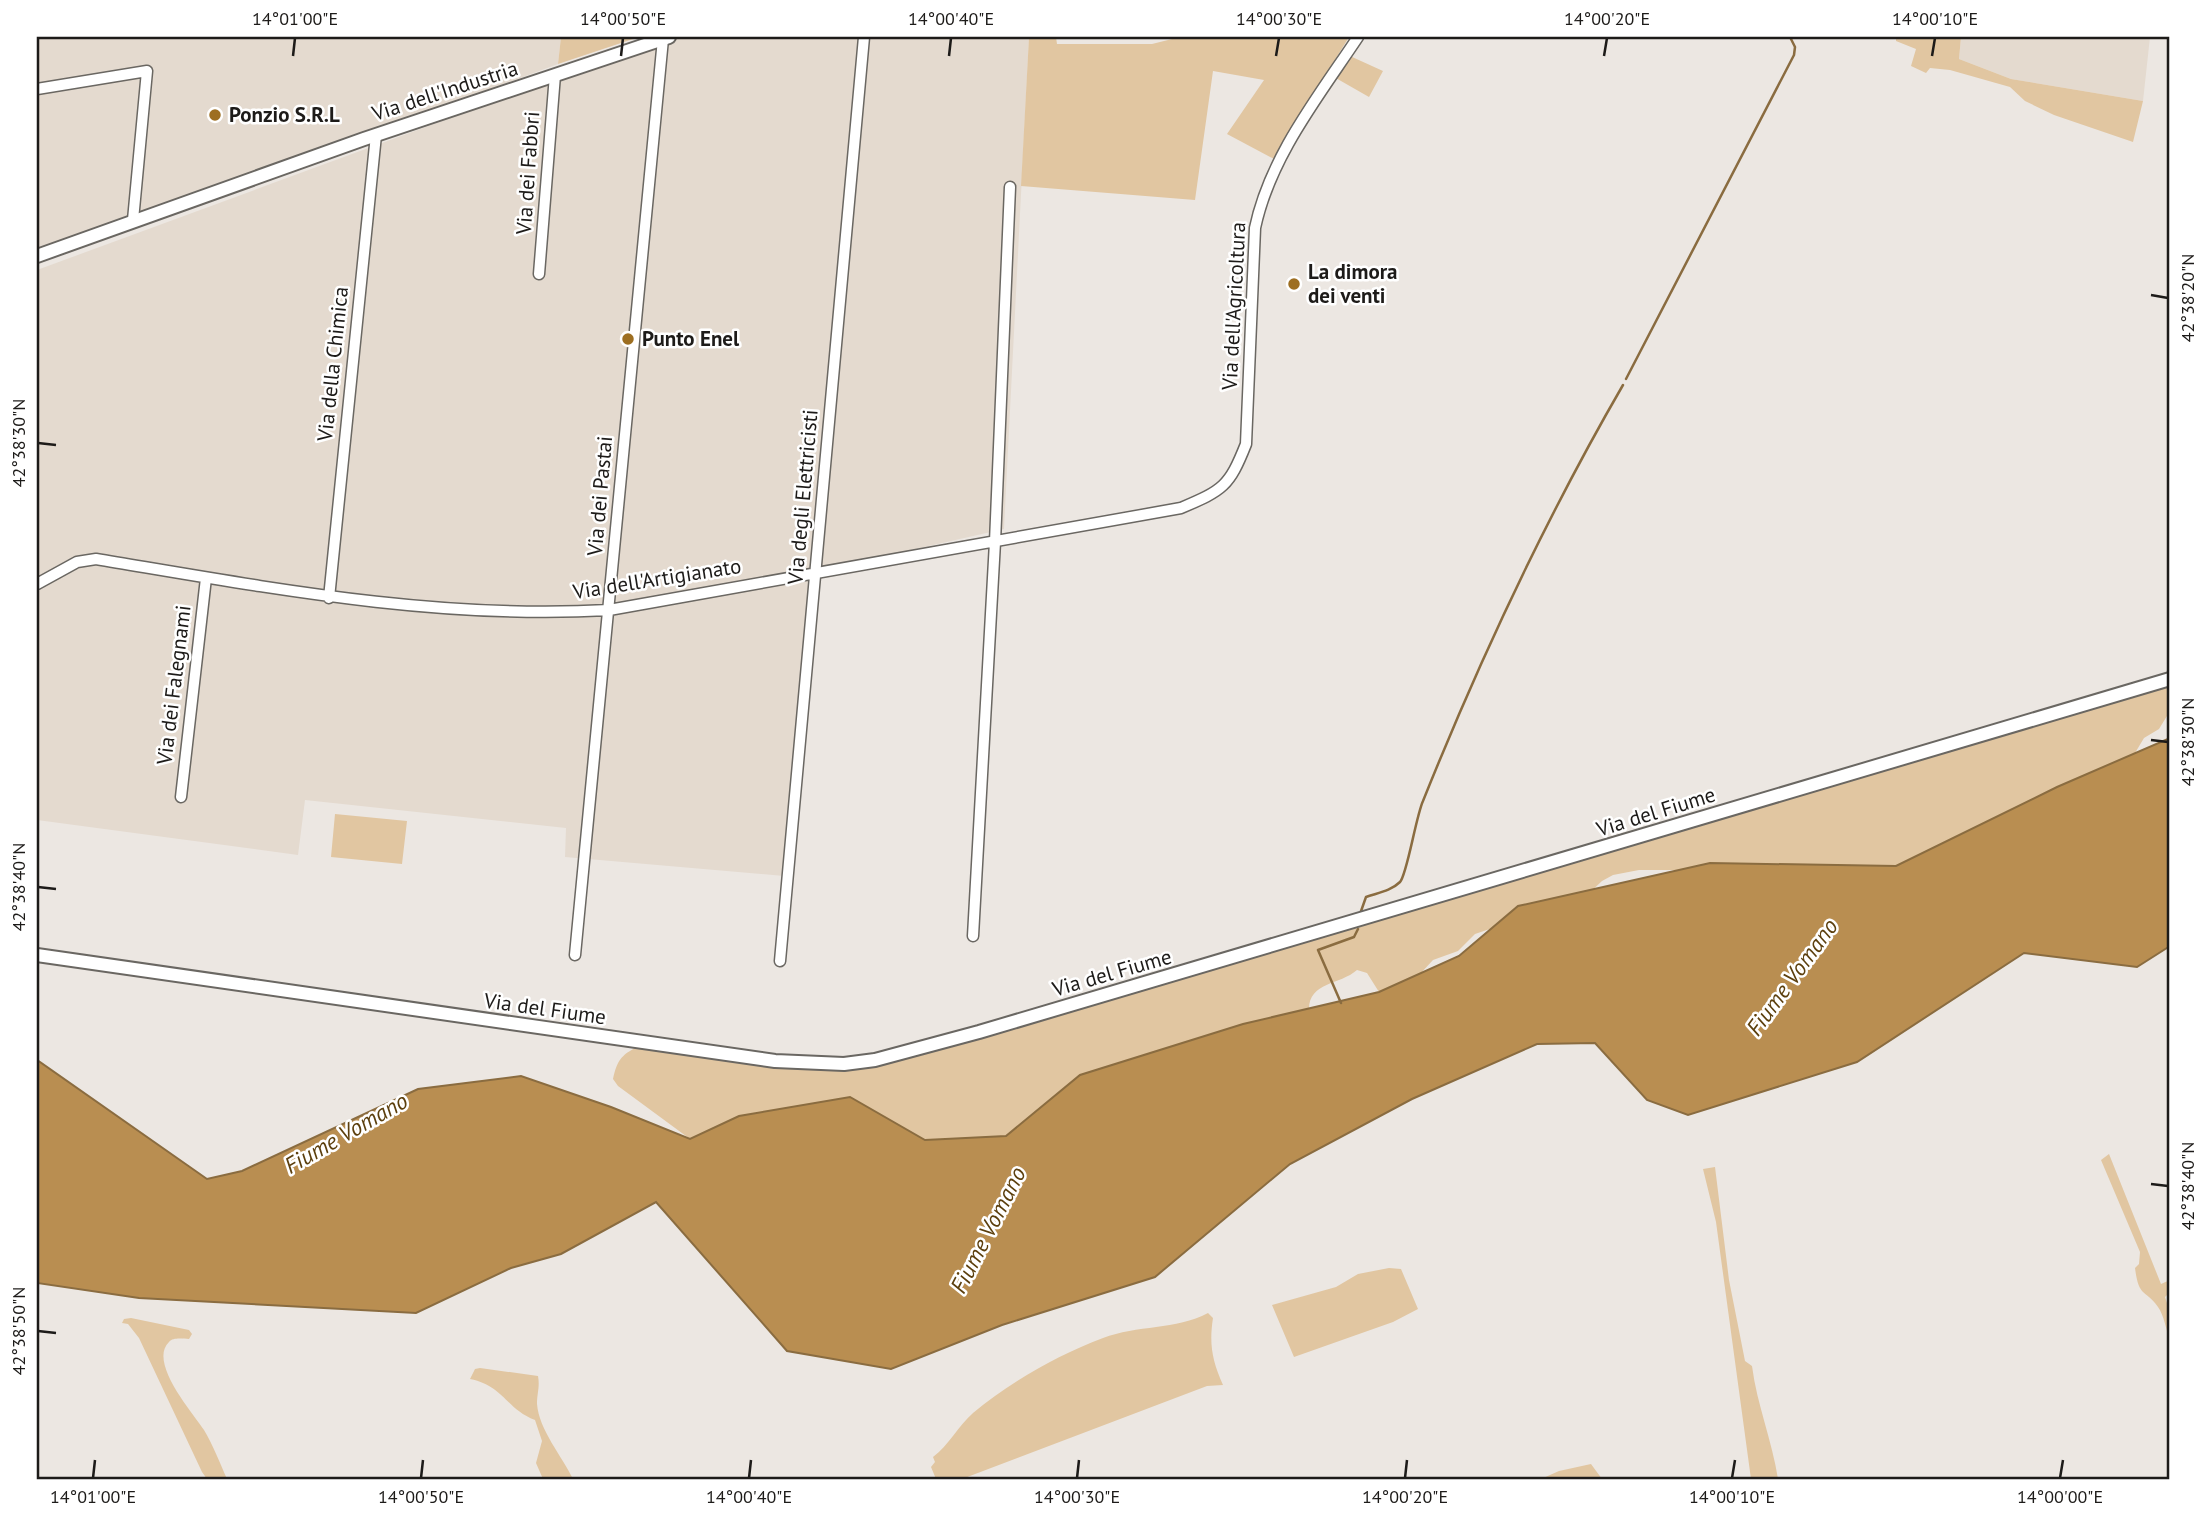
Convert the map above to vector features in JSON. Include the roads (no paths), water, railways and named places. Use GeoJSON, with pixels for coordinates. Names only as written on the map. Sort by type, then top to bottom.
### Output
{"type":"FeatureCollection","features":[{"type":"Feature","properties":{"kind":"street","name":"Via degli Elettricisti"},"geometry":{"type":"LineString","coordinates":[[780,961],[864,37]]}},
{"type":"Feature","properties":{"kind":"street","name":"Via dell'Agricoltura"},"geometry":{"type":"LineString","coordinates":[[1233,476],[1246,444],[1255,228],[1260,202],[1275,168],[1300,125],[1358,37]]}},
{"type":"Feature","properties":{"kind":"street","name":"Via dell'Industria"},"geometry":{"type":"LineString","coordinates":[[37,256],[376,135],[666,38]]}},
{"type":"Feature","properties":{"kind":"street","name":"Via dei Pastai"},"geometry":{"type":"LineString","coordinates":[[575,955],[666,38]]}},
{"type":"Feature","properties":{"kind":"street"},"geometry":{"type":"LineString","coordinates":[[37,89],[147,71],[133,220]]}},
{"type":"Feature","properties":{"kind":"street","name":"Via dei Fabbri"},"geometry":{"type":"LineString","coordinates":[[539,274],[555,75]]}},
{"type":"Feature","properties":{"kind":"street","name":"Via della Chimica"},"geometry":{"type":"LineString","coordinates":[[329,598],[376,135]]}},
{"type":"Feature","properties":{"kind":"street"},"geometry":{"type":"LineString","coordinates":[[973,936],[995,541],[1010,187]]}},
{"type":"Feature","properties":{"kind":"street","name":"Via dell'Artigianato"},"geometry":{"type":"LineString","coordinates":[[37,584],[77,562],[96,559],[329,598],[549,614],[608,610],[1181,508],[1216,493],[1233,476]]}},
{"type":"Feature","properties":{"kind":"street","name":"Via dei Falegnami"},"geometry":{"type":"LineString","coordinates":[[181,797],[206,578]]}},
{"type":"Feature","properties":{"kind":"street","name":"Via del Fiume"},"geometry":{"type":"LineString","coordinates":[[37,955],[775,1061],[844,1064],[875,1060],[1262,950],[2170,679]]}},
{"type":"Feature","properties":{"kind":"water","name":"Fiume Vomano"},"geometry":{"type":"Polygon","coordinates":[[[2170,738],[2170,946],[2137,967],[2024,953],[1857,1062],[1688,1115],[1647,1100],[1595,1043],[1537,1044],[1412,1099],[1290,1164],[1155,1277],[1002,1325],[891,1369],[787,1351],[656,1202],[561,1254],[511,1268],[416,1313],[139,1298],[37,1283],[37,1060],[207,1179],[242,1171],[418,1089],[521,1076],[611,1107],[690,1139],[739,1116],[850,1097],[925,1140],[1006,1136],[1080,1075],[1243,1024],[1379,992],[1459,956],[1518,906],[1710,863],[1896,866],[2057,787],[2170,738]]]}},
{"type":"Feature","properties":{"kind":"waterway"},"geometry":{"type":"LineString","coordinates":[[1626,379],[1794,55],[1795,47],[1790,37]]}},
{"type":"Feature","properties":{"kind":"waterway"},"geometry":{"type":"LineString","coordinates":[[1360,914],[1366,897],[1392,888],[1403,877],[1423,801],[1467,695],[1567,486],[1623,385]]}},
{"type":"Feature","properties":{"kind":"waterway"},"geometry":{"type":"LineString","coordinates":[[1341,1003],[1318,950],[1354,937],[1358,929]]}},
{"type":"Feature","properties":{"kind":"place","name":"Ponzio S.R.L"},"geometry":{"type":"Point","coordinates":[215,115]}},
{"type":"Feature","properties":{"kind":"place","name":"La dimora dei venti"},"geometry":{"type":"Point","coordinates":[1294,284]}},
{"type":"Feature","properties":{"kind":"place","name":"Punto Enel"},"geometry":{"type":"Point","coordinates":[628,339]}}]}
